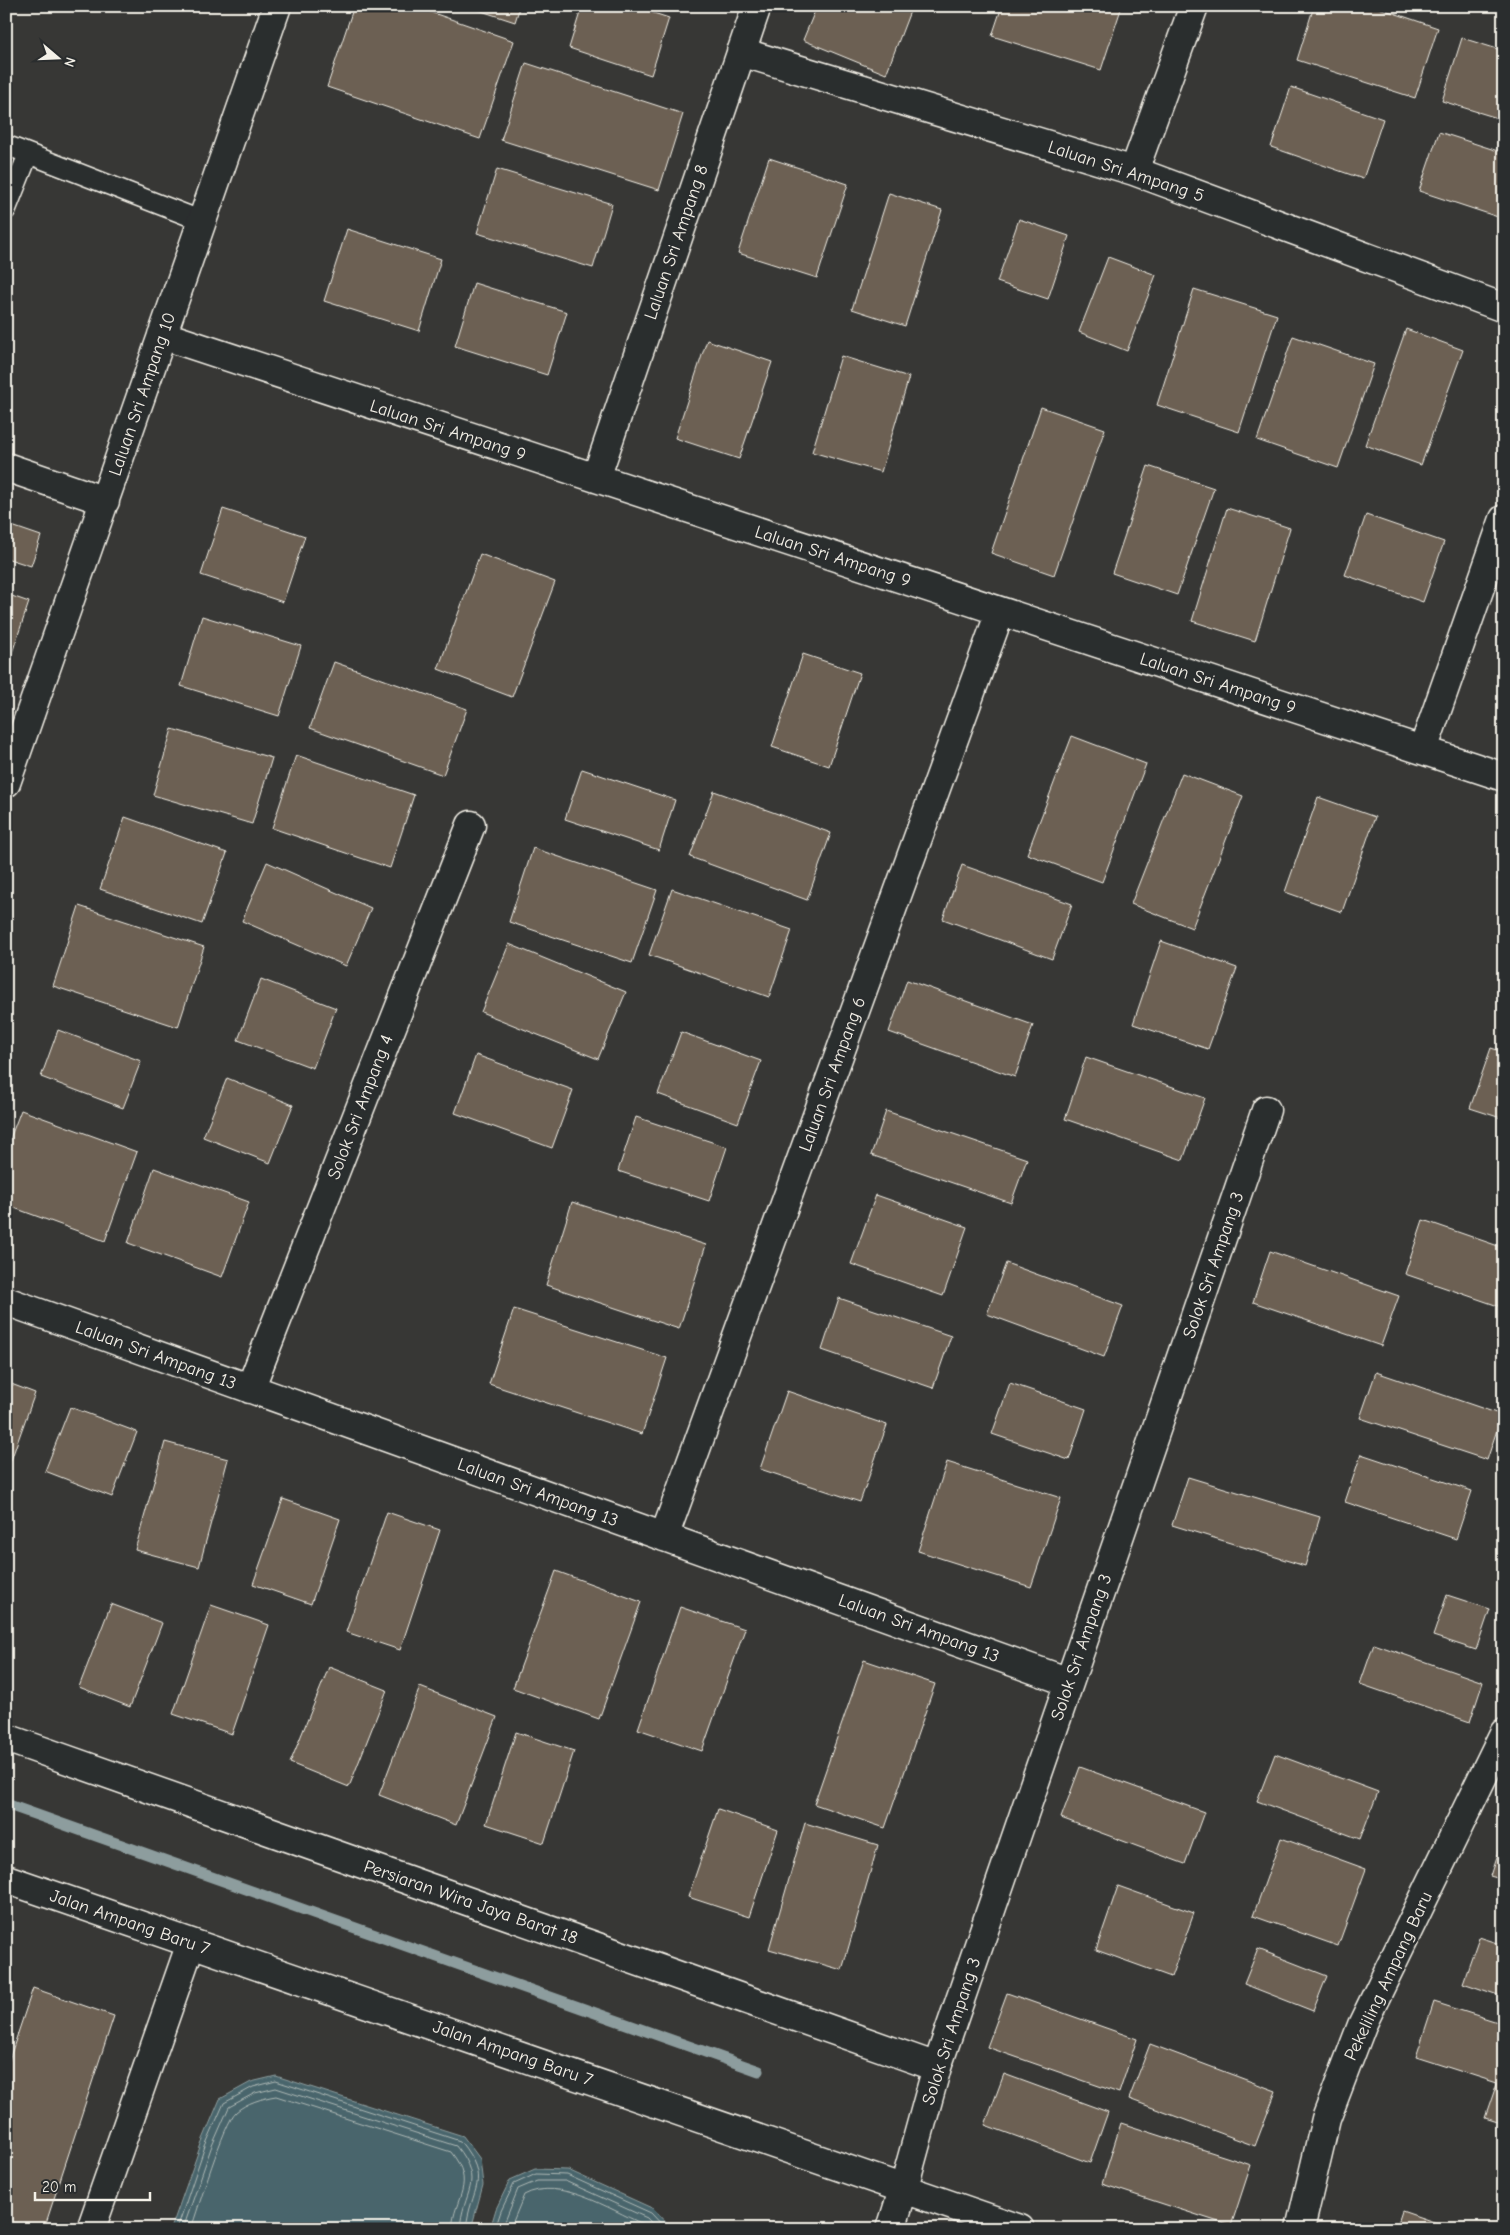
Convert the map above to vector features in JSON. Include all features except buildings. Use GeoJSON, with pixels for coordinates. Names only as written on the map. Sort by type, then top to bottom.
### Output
{"type":"FeatureCollection","features":[{"type":"Feature","properties":{"kind":"street","name":"Laluan Sri Ampang 10"},"geometry":{"type":"LineString","coordinates":[[6,782],[277,6]]}},
{"type":"Feature","properties":{"kind":"street","name":"Laluan Sri Ampang 8"},"geometry":{"type":"LineString","coordinates":[[596,478],[757,6]]}},
{"type":"Feature","properties":{"kind":"street"},"geometry":{"type":"LineString","coordinates":[[1134,171],[1194,6]]}},
{"type":"Feature","properties":{"kind":"street","name":"Laluan Sri Ampang 5"},"geometry":{"type":"LineString","coordinates":[[741,52],[1134,171],[1504,308]]}},
{"type":"Feature","properties":{"kind":"street","name":"Laluan Sri Ampang 9"},"geometry":{"type":"LineString","coordinates":[[162,335],[1504,777]]}},
{"type":"Feature","properties":{"kind":"street"},"geometry":{"type":"LineString","coordinates":[[6,467],[105,501]]}},
{"type":"Feature","properties":{"kind":"street"},"geometry":{"type":"LineString","coordinates":[[1423,750],[1504,519]]}},
{"type":"Feature","properties":{"kind":"street","name":"Laluan Sri Ampang 6"},"geometry":{"type":"LineString","coordinates":[[664,1537],[1000,612]]}},
{"type":"Feature","properties":{"kind":"street","name":"Solok Sri Ampang 4"},"geometry":{"type":"LineString","coordinates":[[250,1388],[471,826]]}},
{"type":"Feature","properties":{"kind":"street","name":"Solok Sri Ampang 3"},"geometry":{"type":"LineString","coordinates":[[891,2229],[936,2067],[1266,1110]]}},
{"type":"Feature","properties":{"kind":"street","name":"Laluan Sri Ampang 13"},"geometry":{"type":"LineString","coordinates":[[6,1301],[1069,1682]]}},
{"type":"Feature","properties":{"kind":"street","name":"Pekeliling Ampang Baru"},"geometry":{"type":"LineString","coordinates":[[1300,2229],[1326,2119],[1362,2025],[1504,1733]]}},
{"type":"Feature","properties":{"kind":"street","name":"Persiaran Wira Jaya Barat 18"},"geometry":{"type":"LineString","coordinates":[[6,1738],[936,2067]]}},
{"type":"Feature","properties":{"kind":"street","name":"Jalan Ampang Baru 7"},"geometry":{"type":"LineString","coordinates":[[6,1879],[904,2187],[1020,2229]]}},
{"type":"Feature","properties":{"kind":"street"},"geometry":{"type":"LineString","coordinates":[[91,2229],[192,1943]]}},
{"type":"Feature","properties":{"kind":"lane"},"geometry":{"type":"LineString","coordinates":[[6,144],[28,155],[202,221]]}},
{"type":"Feature","properties":{"kind":"lane"},"geometry":{"type":"LineString","coordinates":[[6,210],[28,155]]}},
{"type":"Feature","properties":{"kind":"water"},"geometry":{"type":"Polygon","coordinates":[[[276,2076],[463,2136],[480,2159],[483,2185],[471,2229],[171,2229],[201,2144],[220,2099],[251,2082],[276,2076]]]}},
{"type":"Feature","properties":{"kind":"water"},"geometry":{"type":"Polygon","coordinates":[[[535,2169],[568,2170],[654,2209],[673,2229],[490,2229],[496,2209],[510,2180],[535,2169]]]}},
{"type":"Feature","properties":{"kind":"waterway"},"geometry":{"type":"LineString","coordinates":[[6,1804],[759,2071]]}}]}
